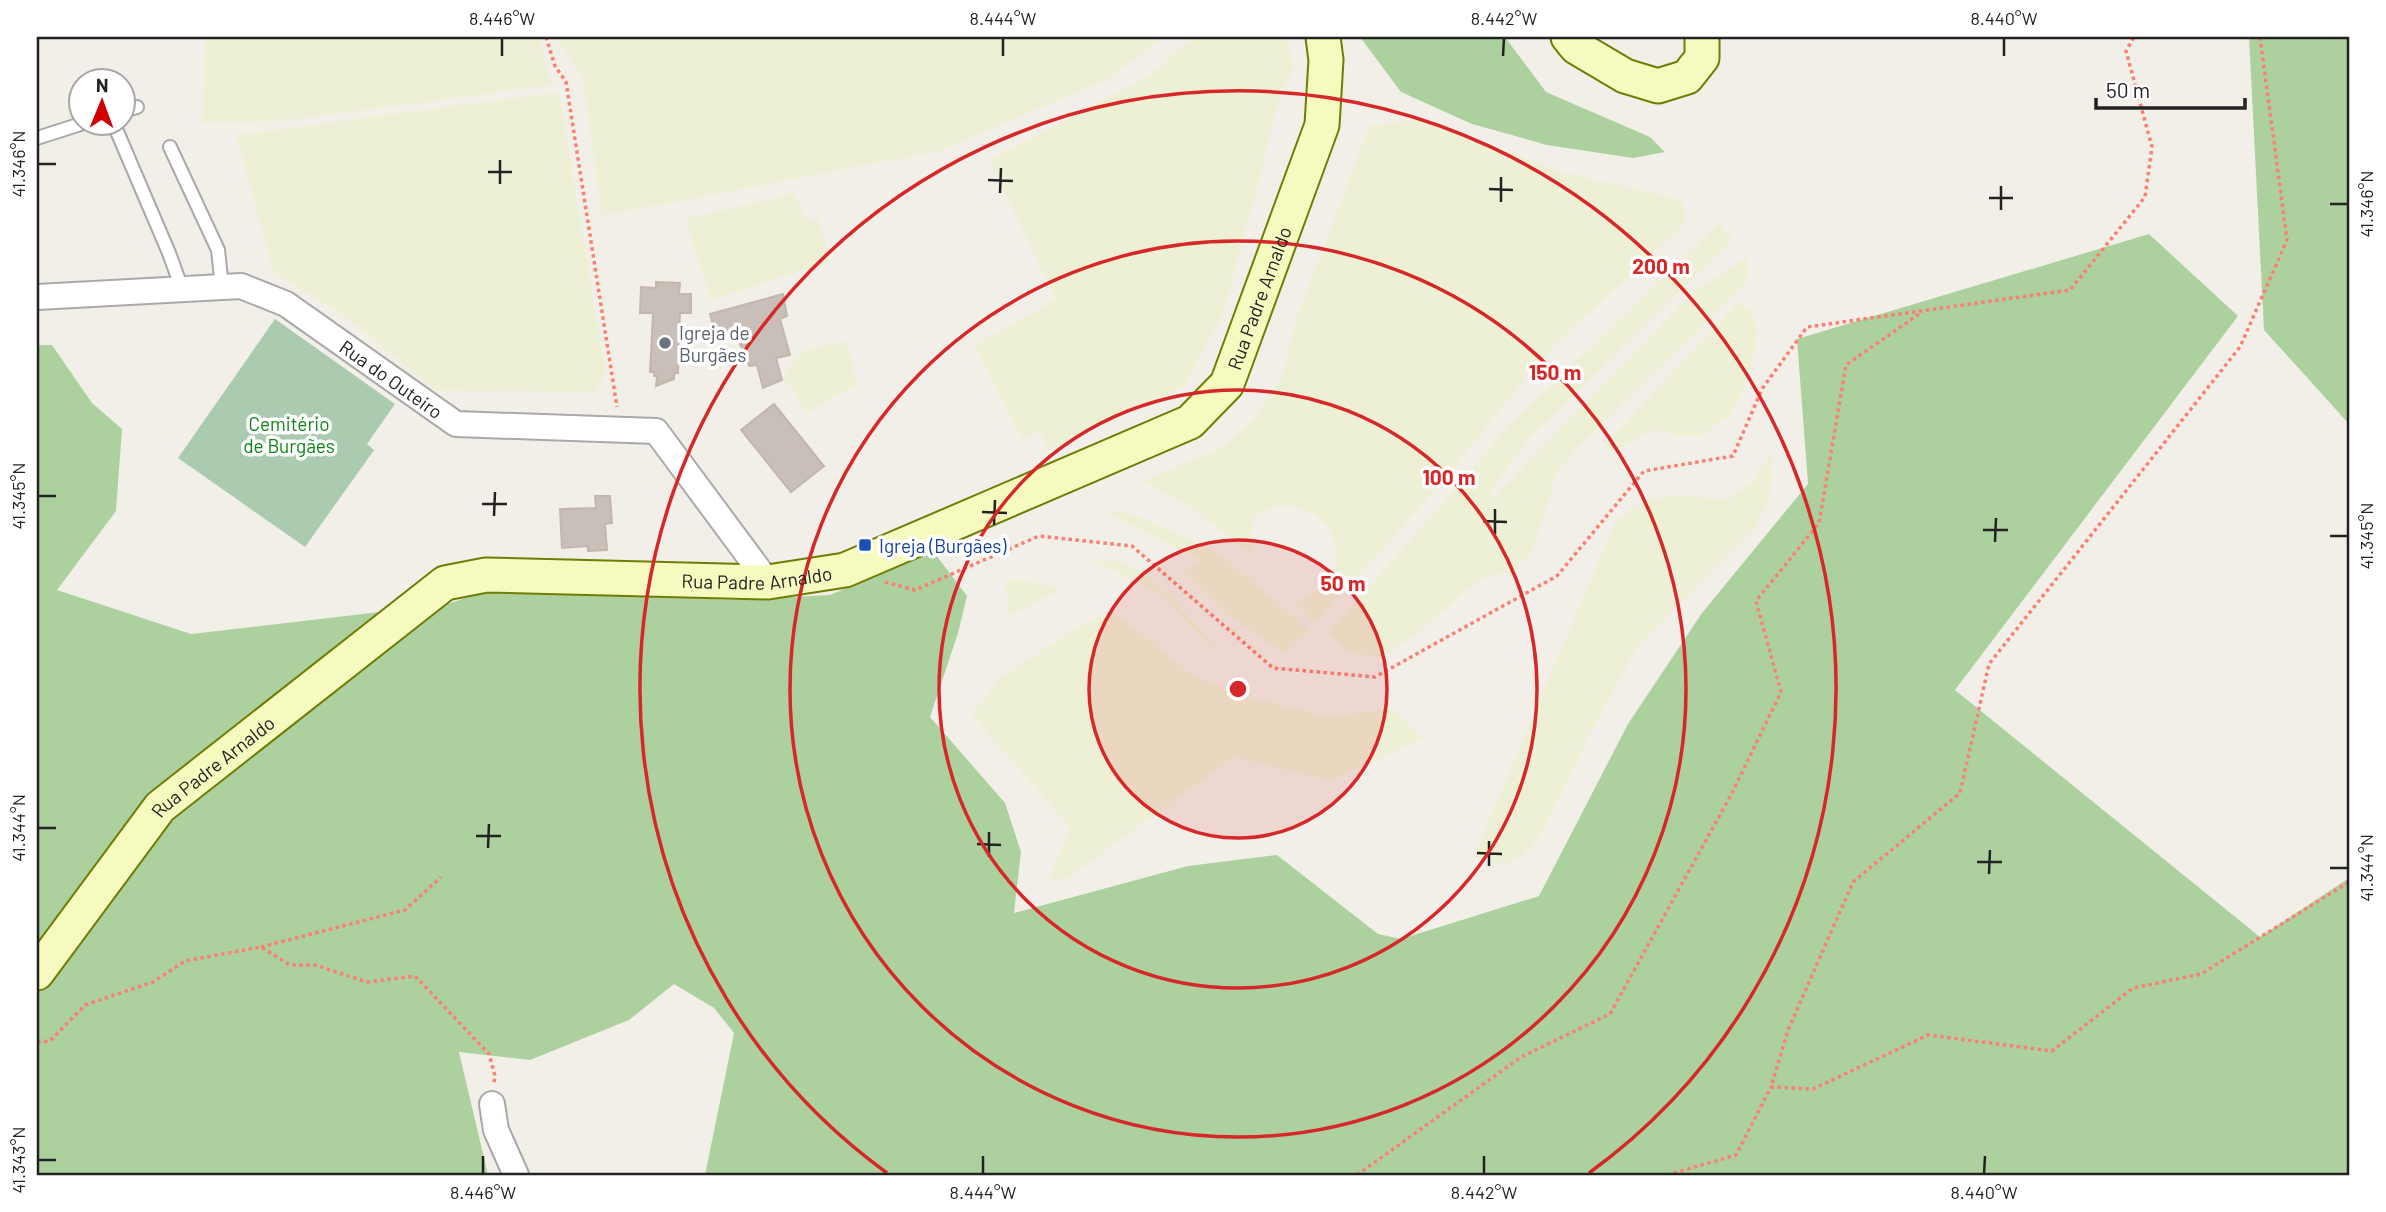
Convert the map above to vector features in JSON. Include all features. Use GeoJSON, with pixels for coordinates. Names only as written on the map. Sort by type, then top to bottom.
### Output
{"type":"FeatureCollection","features":[{"type":"Feature","properties":{"kind":"street","name":"Rua Padre Arnaldo"},"geometry":{"type":"LineString","coordinates":[[37,973],[160,807],[445,583],[486,575],[768,582],[845,570],[1190,422],[1227,384],[1322,125],[1326,60],[1324,37]]}},
{"type":"Feature","properties":{"kind":"street"},"geometry":{"type":"LineString","coordinates":[[1567,37],[1576,47],[1625,76],[1658,86],[1686,77],[1702,58],[1702,37]]}},
{"type":"Feature","properties":{"kind":"street","name":"Rua do Outeiro"},"geometry":{"type":"LineString","coordinates":[[37,297],[241,286],[286,304],[456,424],[656,431],[768,582]]}},
{"type":"Feature","properties":{"kind":"street"},"geometry":{"type":"LineString","coordinates":[[492,1104],[496,1130],[516,1175]]}},
{"type":"Feature","properties":{"kind":"lane"},"geometry":{"type":"LineString","coordinates":[[37,138],[66,129]]}},
{"type":"Feature","properties":{"kind":"lane"},"geometry":{"type":"LineString","coordinates":[[119,136],[182,289]]}},
{"type":"Feature","properties":{"kind":"lane"},"geometry":{"type":"LineString","coordinates":[[170,147],[218,250],[222,287]]}},
{"type":"Feature","properties":{"kind":"path"},"geometry":{"type":"LineString","coordinates":[[546,37],[555,66],[566,82],[620,430]]}},
{"type":"Feature","properties":{"kind":"path"},"geometry":{"type":"LineString","coordinates":[[845,570],[915,590],[1039,536],[1132,545],[1273,668],[1375,677],[1557,576],[1644,471],[1733,456],[1762,390],[1807,327],[2070,290],[2145,197],[2152,147],[2126,51],[2134,37]]}},
{"type":"Feature","properties":{"kind":"path"},"geometry":{"type":"LineString","coordinates":[[1667,1175],[1736,1155],[1770,1087],[1787,1030],[1853,882],[1960,793],[1989,664],[2240,347],[2287,240],[2260,37]]}},
{"type":"Feature","properties":{"kind":"path"},"geometry":{"type":"LineString","coordinates":[[1357,1175],[1521,1057],[1610,1014],[1732,793],[1781,692],[1756,601],[1819,523],[1846,365],[1924,310]]}},
{"type":"Feature","properties":{"kind":"path"},"geometry":{"type":"LineString","coordinates":[[37,1042],[50,1041],[85,1005],[153,982],[185,961],[261,947],[405,910],[441,877]]}},
{"type":"Feature","properties":{"kind":"path"},"geometry":{"type":"LineString","coordinates":[[1770,1087],[1813,1089],[1928,1035],[2052,1051],[2133,988],[2201,974],[2349,882]]}},
{"type":"Feature","properties":{"kind":"path"},"geometry":{"type":"LineString","coordinates":[[261,947],[290,965],[315,965],[367,982],[415,976],[489,1054],[495,1076],[492,1104]]}},
{"type":"Feature","properties":{"kind":"green space"},"geometry":{"type":"Polygon","coordinates":[[[206,37],[539,37],[551,85],[284,121],[202,123],[206,37]]]}},
{"type":"Feature","properties":{"kind":"green space"},"geometry":{"type":"Polygon","coordinates":[[[556,37],[1164,37],[1107,79],[939,151],[602,216],[583,78],[556,37]]]}},
{"type":"Feature","properties":{"kind":"green space"},"geometry":{"type":"Polygon","coordinates":[[[1194,37],[1286,37],[1294,68],[1278,101],[1222,317],[1183,387],[1048,451],[1040,431],[1022,439],[975,345],[1056,299],[989,160],[1146,78],[1194,37]]]}},
{"type":"Feature","properties":{"kind":"green space"},"geometry":{"type":"Polygon","coordinates":[[[1360,37],[1505,37],[1546,92],[1650,137],[1665,152],[1633,158],[1547,145],[1472,124],[1401,92],[1360,37]]]}},
{"type":"Feature","properties":{"kind":"green space"},"geometry":{"type":"Polygon","coordinates":[[[2249,37],[2349,37],[2349,424],[2264,330],[2249,37]]]}},
{"type":"Feature","properties":{"kind":"green space"},"geometry":{"type":"Polygon","coordinates":[[[559,92],[605,369],[602,382],[594,392],[436,390],[345,316],[274,273],[236,135],[559,92]]]}},
{"type":"Feature","properties":{"kind":"green space"},"geometry":{"type":"Polygon","coordinates":[[[1423,119],[1562,172],[1681,200],[1686,211],[1684,224],[1542,358],[1435,491],[1314,624],[1295,602],[1305,598],[1334,575],[1336,549],[1330,529],[1313,513],[1293,506],[1274,506],[1254,516],[1250,553],[1184,503],[1142,481],[1224,447],[1255,417],[1283,374],[1296,319],[1370,125],[1423,119]]]}},
{"type":"Feature","properties":{"kind":"green space"},"geometry":{"type":"Polygon","coordinates":[[[794,193],[805,220],[819,219],[829,262],[711,300],[685,219],[794,193]]]}},
{"type":"Feature","properties":{"kind":"green space"},"geometry":{"type":"Polygon","coordinates":[[[1719,224],[1733,239],[1526,442],[1493,489],[1488,503],[1691,294],[1747,257],[1747,282],[1573,452],[1557,473],[1531,555],[1510,573],[1491,575],[1467,589],[1403,644],[1379,658],[1348,651],[1329,632],[1506,428],[1719,224]]]}},
{"type":"Feature","properties":{"kind":"green space"},"geometry":{"type":"Polygon","coordinates":[[[2149,234],[2238,316],[1955,690],[2260,937],[2349,878],[2349,1175],[705,1175],[734,1033],[714,1008],[674,984],[629,1020],[530,1060],[459,1052],[488,1175],[37,1175],[37,345],[52,345],[92,403],[122,429],[116,511],[57,590],[191,634],[448,604],[488,590],[736,600],[830,595],[933,551],[967,596],[958,633],[930,717],[1005,803],[1021,852],[1014,913],[1188,866],[1277,855],[1378,934],[1401,939],[1539,896],[1628,724],[1702,613],[1808,484],[1797,339],[2149,234]]]}},
{"type":"Feature","properties":{"kind":"green space"},"geometry":{"type":"Polygon","coordinates":[[[1739,301],[1752,312],[1757,328],[1755,351],[1742,392],[1730,416],[1702,435],[1679,436],[1655,429],[1616,451],[1601,449],[1739,301]]]}},
{"type":"Feature","properties":{"kind":"green space","name":"Cemitério de Burgães"},"geometry":{"type":"Polygon","coordinates":[[[275,319],[395,404],[367,444],[374,450],[305,547],[178,458],[275,319]]]}},
{"type":"Feature","properties":{"kind":"green space"},"geometry":{"type":"Polygon","coordinates":[[[847,341],[857,384],[807,413],[783,377],[801,352],[847,341]]]}},
{"type":"Feature","properties":{"kind":"green space"},"geometry":{"type":"Polygon","coordinates":[[[1774,450],[1769,501],[1755,527],[1638,646],[1591,731],[1541,834],[1524,854],[1508,863],[1493,863],[1474,856],[1616,520],[1640,502],[1676,495],[1729,500],[1753,480],[1774,450]]]}},
{"type":"Feature","properties":{"kind":"green space"},"geometry":{"type":"Polygon","coordinates":[[[1123,510],[1216,551],[1310,631],[1284,653],[1229,616],[1182,571],[1201,560],[1109,514],[1123,510]]]}},
{"type":"Feature","properties":{"kind":"green space"},"geometry":{"type":"Polygon","coordinates":[[[1090,561],[1119,561],[1141,571],[1171,597],[1222,651],[1192,628],[1165,598],[1134,580],[1090,561]]]}},
{"type":"Feature","properties":{"kind":"green space"},"geometry":{"type":"Polygon","coordinates":[[[1017,579],[1062,589],[1009,616],[1005,583],[1017,579]]]}},
{"type":"Feature","properties":{"kind":"green space"},"geometry":{"type":"Polygon","coordinates":[[[1114,612],[1187,671],[1241,695],[1327,717],[1393,709],[1423,739],[1330,781],[1233,757],[1067,879],[1049,878],[1070,827],[972,715],[1000,678],[1083,624],[1114,612]]]}},
{"type":"Feature","properties":{"kind":"building","name":"Igreja de Burgães"},"geometry":{"type":"Polygon","coordinates":[[[656,282],[680,283],[679,294],[691,294],[691,313],[680,313],[678,373],[674,373],[674,379],[656,386],[657,376],[650,372],[653,313],[640,313],[641,287],[656,288],[656,282]]]}},
{"type":"Feature","properties":{"kind":"building"},"geometry":{"type":"Polygon","coordinates":[[[783,294],[787,316],[780,319],[790,355],[776,358],[782,380],[763,388],[757,365],[749,366],[736,334],[717,340],[710,314],[783,294]]]}},
{"type":"Feature","properties":{"kind":"building"},"geometry":{"type":"Polygon","coordinates":[[[774,404],[824,466],[791,492],[741,430],[774,404]]]}},
{"type":"Feature","properties":{"kind":"building"},"geometry":{"type":"Polygon","coordinates":[[[595,496],[610,496],[612,523],[605,524],[607,550],[588,551],[588,546],[562,548],[560,509],[596,508],[595,496]]]}},
{"type":"Feature","properties":{"kind":"place","name":"Igreja de Burgães"},"geometry":{"type":"Point","coordinates":[665,343]}},
{"type":"Feature","properties":{"kind":"place","name":"Igreja (Burgães)"},"geometry":{"type":"Point","coordinates":[865,545]}}]}
